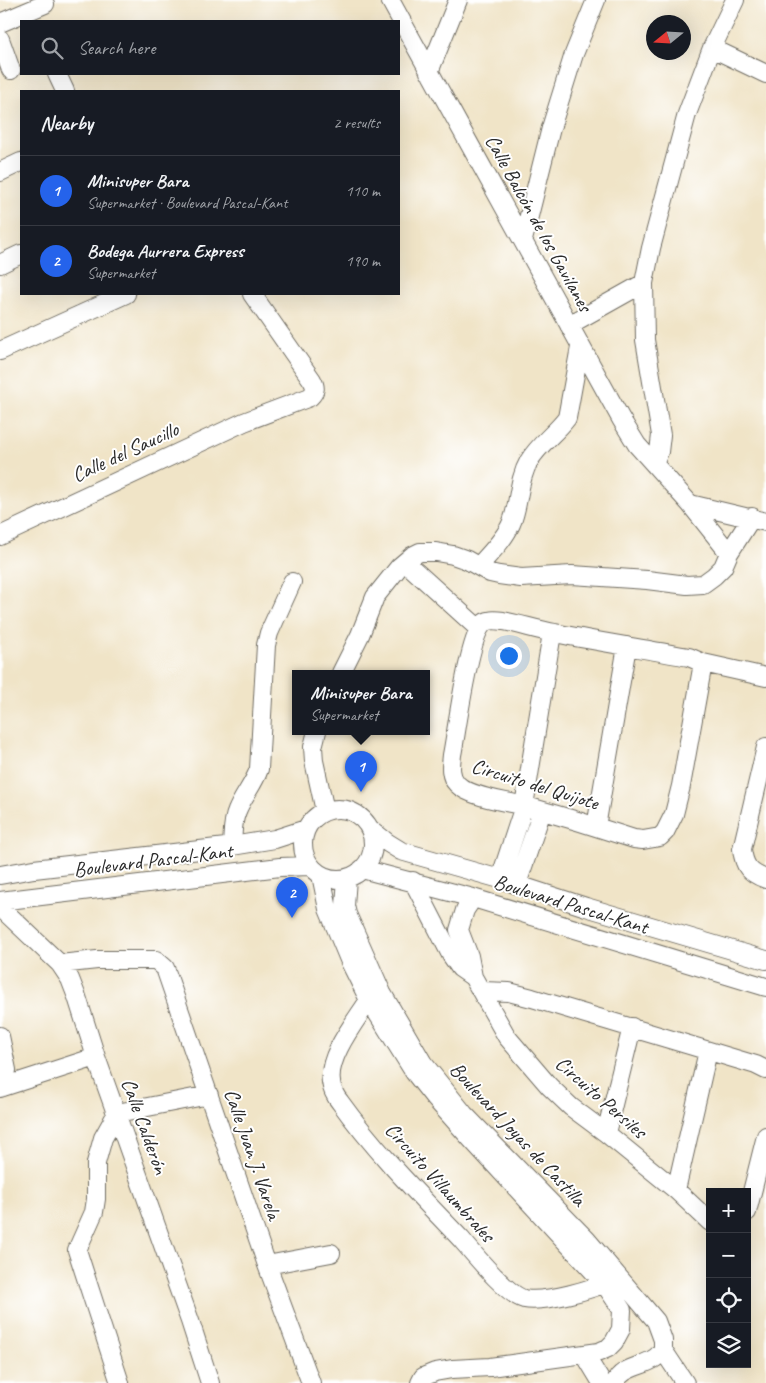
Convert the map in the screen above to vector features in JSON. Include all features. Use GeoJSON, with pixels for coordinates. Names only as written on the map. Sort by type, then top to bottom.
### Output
{"type":"FeatureCollection","features":[{"type":"Feature","properties":{"kind":"street","name":"Calle Balcón de los Gavilanes"},"geometry":{"type":"LineString","coordinates":[[390,0],[621,419],[637,444],[690,504],[729,553]]}},
{"type":"Feature","properties":{"kind":"street"},"geometry":{"type":"LineString","coordinates":[[429,72],[458,0]]}},
{"type":"Feature","properties":{"kind":"street"},"geometry":{"type":"LineString","coordinates":[[523,240],[551,128],[574,54],[596,0]]}},
{"type":"Feature","properties":{"kind":"street"},"geometry":{"type":"LineString","coordinates":[[654,464],[661,435],[645,340],[644,283],[651,248],[687,114],[712,48],[735,0]]}},
{"type":"Feature","properties":{"kind":"street"},"geometry":{"type":"LineString","coordinates":[[0,23],[44,4]]}},
{"type":"Feature","properties":{"kind":"street"},"geometry":{"type":"LineString","coordinates":[[0,40],[11,70]]}},
{"type":"Feature","properties":{"kind":"street"},"geometry":{"type":"LineString","coordinates":[[712,48],[766,74]]}},
{"type":"Feature","properties":{"kind":"street"},"geometry":{"type":"LineString","coordinates":[[57,75],[65,90]]}},
{"type":"Feature","properties":{"kind":"street"},"geometry":{"type":"LineString","coordinates":[[0,172],[20,162]]}},
{"type":"Feature","properties":{"kind":"street"},"geometry":{"type":"LineString","coordinates":[[0,264],[20,254]]}},
{"type":"Feature","properties":{"kind":"street"},"geometry":{"type":"LineString","coordinates":[[569,325],[644,283]]}},
{"type":"Feature","properties":{"kind":"street"},"geometry":{"type":"LineString","coordinates":[[0,351],[124,295]]}},
{"type":"Feature","properties":{"kind":"street","name":"Calle del Saucillo"},"geometry":{"type":"LineString","coordinates":[[0,536],[226,430],[310,397],[315,387],[312,380],[253,295]]}},
{"type":"Feature","properties":{"kind":"street"},"geometry":{"type":"LineString","coordinates":[[479,566],[503,538],[511,524],[517,493],[529,462],[540,444],[561,426],[567,418],[580,347]]}},
{"type":"Feature","properties":{"kind":"street"},"geometry":{"type":"LineString","coordinates":[[342,670],[360,635],[375,597],[386,581],[405,562],[420,552],[453,555],[498,576],[521,578],[572,575],[647,580],[687,585],[703,584],[723,567],[729,553],[759,519],[690,504]]}},
{"type":"Feature","properties":{"kind":"street"},"geometry":{"type":"LineString","coordinates":[[405,562],[479,629],[487,621],[501,620],[552,633],[690,657],[703,663],[766,677]]}},
{"type":"Feature","properties":{"kind":"street"},"geometry":{"type":"LineString","coordinates":[[232,846],[233,822],[259,769],[267,639],[292,582]]}},
{"type":"Feature","properties":{"kind":"street","name":"Circuito del Quijote"},"geometry":{"type":"LineString","coordinates":[[479,629],[474,640],[469,664],[451,765],[452,777],[457,785],[469,792],[642,840],[660,837],[666,832],[674,814],[681,786],[703,663]]}},
{"type":"Feature","properties":{"kind":"street"},"geometry":{"type":"LineString","coordinates":[[500,879],[524,806],[552,633]]}},
{"type":"Feature","properties":{"kind":"street"},"geometry":{"type":"LineString","coordinates":[[596,827],[627,646]]}},
{"type":"Feature","properties":{"kind":"street"},"geometry":{"type":"LineString","coordinates":[[316,735],[314,761],[325,811]]}},
{"type":"Feature","properties":{"kind":"street"},"geometry":{"type":"LineString","coordinates":[[766,747],[742,849],[747,867],[758,876],[766,879]]}},
{"type":"Feature","properties":{"kind":"street"},"geometry":{"type":"LineString","coordinates":[[337,809],[350,811],[361,818],[369,828],[372,842],[370,857],[354,873],[334,879],[316,870],[304,855],[303,842],[306,829],[314,818],[325,811],[337,809]]}},
{"type":"Feature","properties":{"kind":"street"},"geometry":{"type":"LineString","coordinates":[[517,884],[542,811]]}},
{"type":"Feature","properties":{"kind":"street","name":"Boulevard Pascal-Kant"},"geometry":{"type":"LineString","coordinates":[[369,828],[388,843],[401,850],[766,960]]}},
{"type":"Feature","properties":{"kind":"street","name":"Boulevard Pascal-Kant"},"geometry":{"type":"LineString","coordinates":[[0,875],[34,869],[232,846],[274,839],[306,829]]}},
{"type":"Feature","properties":{"kind":"street","name":"Boulevard Pascal-Kant"},"geometry":{"type":"LineString","coordinates":[[0,901],[280,867],[316,870]]}},
{"type":"Feature","properties":{"kind":"street","name":"Boulevard Joyas de Castilla"},"geometry":{"type":"LineString","coordinates":[[316,870],[328,910],[369,1000],[396,1045],[433,1096],[611,1280],[656,1321],[661,1331],[663,1350]]}},
{"type":"Feature","properties":{"kind":"street","name":"Boulevard Pascal-Kant"},"geometry":{"type":"LineString","coordinates":[[354,873],[413,881],[766,987]]}},
{"type":"Feature","properties":{"kind":"street","name":"Boulevard Joyas de Castilla"},"geometry":{"type":"LineString","coordinates":[[354,873],[345,906],[347,914],[382,993],[423,1063],[464,1114],[587,1240],[611,1280],[622,1310],[621,1329],[614,1342],[608,1348],[585,1356]]}},
{"type":"Feature","properties":{"kind":"street","name":"Circuito Persiles"},"geometry":{"type":"LineString","coordinates":[[413,881],[451,955],[460,968],[477,984]]}},
{"type":"Feature","properties":{"kind":"street","name":"Circuito Persiles"},"geometry":{"type":"LineString","coordinates":[[473,898],[465,910],[459,930],[477,984],[507,1037],[549,1086],[571,1107],[676,1190],[706,1218]]}},
{"type":"Feature","properties":{"kind":"street","name":"Calle Calderón"},"geometry":{"type":"LineString","coordinates":[[0,906],[60,964],[70,979],[210,1383]]}},
{"type":"Feature","properties":{"kind":"street"},"geometry":{"type":"LineString","coordinates":[[579,931],[586,907]]}},
{"type":"Feature","properties":{"kind":"street","name":"Calle Juan J. Varela"},"geometry":{"type":"LineString","coordinates":[[60,964],[97,960],[156,960],[165,968],[267,1265],[311,1383]]}},
{"type":"Feature","properties":{"kind":"street"},"geometry":{"type":"LineString","coordinates":[[477,984],[632,1027],[756,1065],[766,1070]]}},
{"type":"Feature","properties":{"kind":"street","name":"Circuito Villaumbrales"},"geometry":{"type":"LineString","coordinates":[[369,1000],[339,1048],[332,1064],[331,1082],[333,1092],[339,1102],[376,1148],[508,1290],[515,1295],[524,1299],[568,1295],[611,1280]]}},
{"type":"Feature","properties":{"kind":"street"},"geometry":{"type":"LineString","coordinates":[[606,1133],[632,1027]]}},
{"type":"Feature","properties":{"kind":"street"},"geometry":{"type":"LineString","coordinates":[[0,1036],[7,1070],[2,1087]]}},
{"type":"Feature","properties":{"kind":"street"},"geometry":{"type":"LineString","coordinates":[[676,1190],[708,1050]]}},
{"type":"Feature","properties":{"kind":"street"},"geometry":{"type":"LineString","coordinates":[[2,1087],[96,1057]]}},
{"type":"Feature","properties":{"kind":"street"},"geometry":{"type":"LineString","coordinates":[[120,1383],[77,1250],[94,1212],[96,1175],[103,1138],[117,1113],[209,1095]]}},
{"type":"Feature","properties":{"kind":"street"},"geometry":{"type":"LineString","coordinates":[[751,1196],[766,1136]]}},
{"type":"Feature","properties":{"kind":"street"},"geometry":{"type":"LineString","coordinates":[[267,1265],[331,1253]]}},
{"type":"Feature","properties":{"kind":"street"},"geometry":{"type":"LineString","coordinates":[[615,1383],[622,1373],[654,1358],[663,1350],[685,1383]]}},
{"type":"Feature","properties":{"kind":"street"},"geometry":{"type":"LineString","coordinates":[[420,1383],[423,1377],[435,1372],[585,1356],[602,1383]]}},
{"type":"Feature","properties":{"kind":"street"},"geometry":{"type":"LineString","coordinates":[[476,1383],[490,1367]]}},
{"type":"Feature","properties":{"kind":"place","name":"Minisuper Bara"},"geometry":{"type":"Point","coordinates":[361,792]}},
{"type":"Feature","properties":{"kind":"place","name":"Bodega Aurrera Express"},"geometry":{"type":"Point","coordinates":[292,918]}}]}
